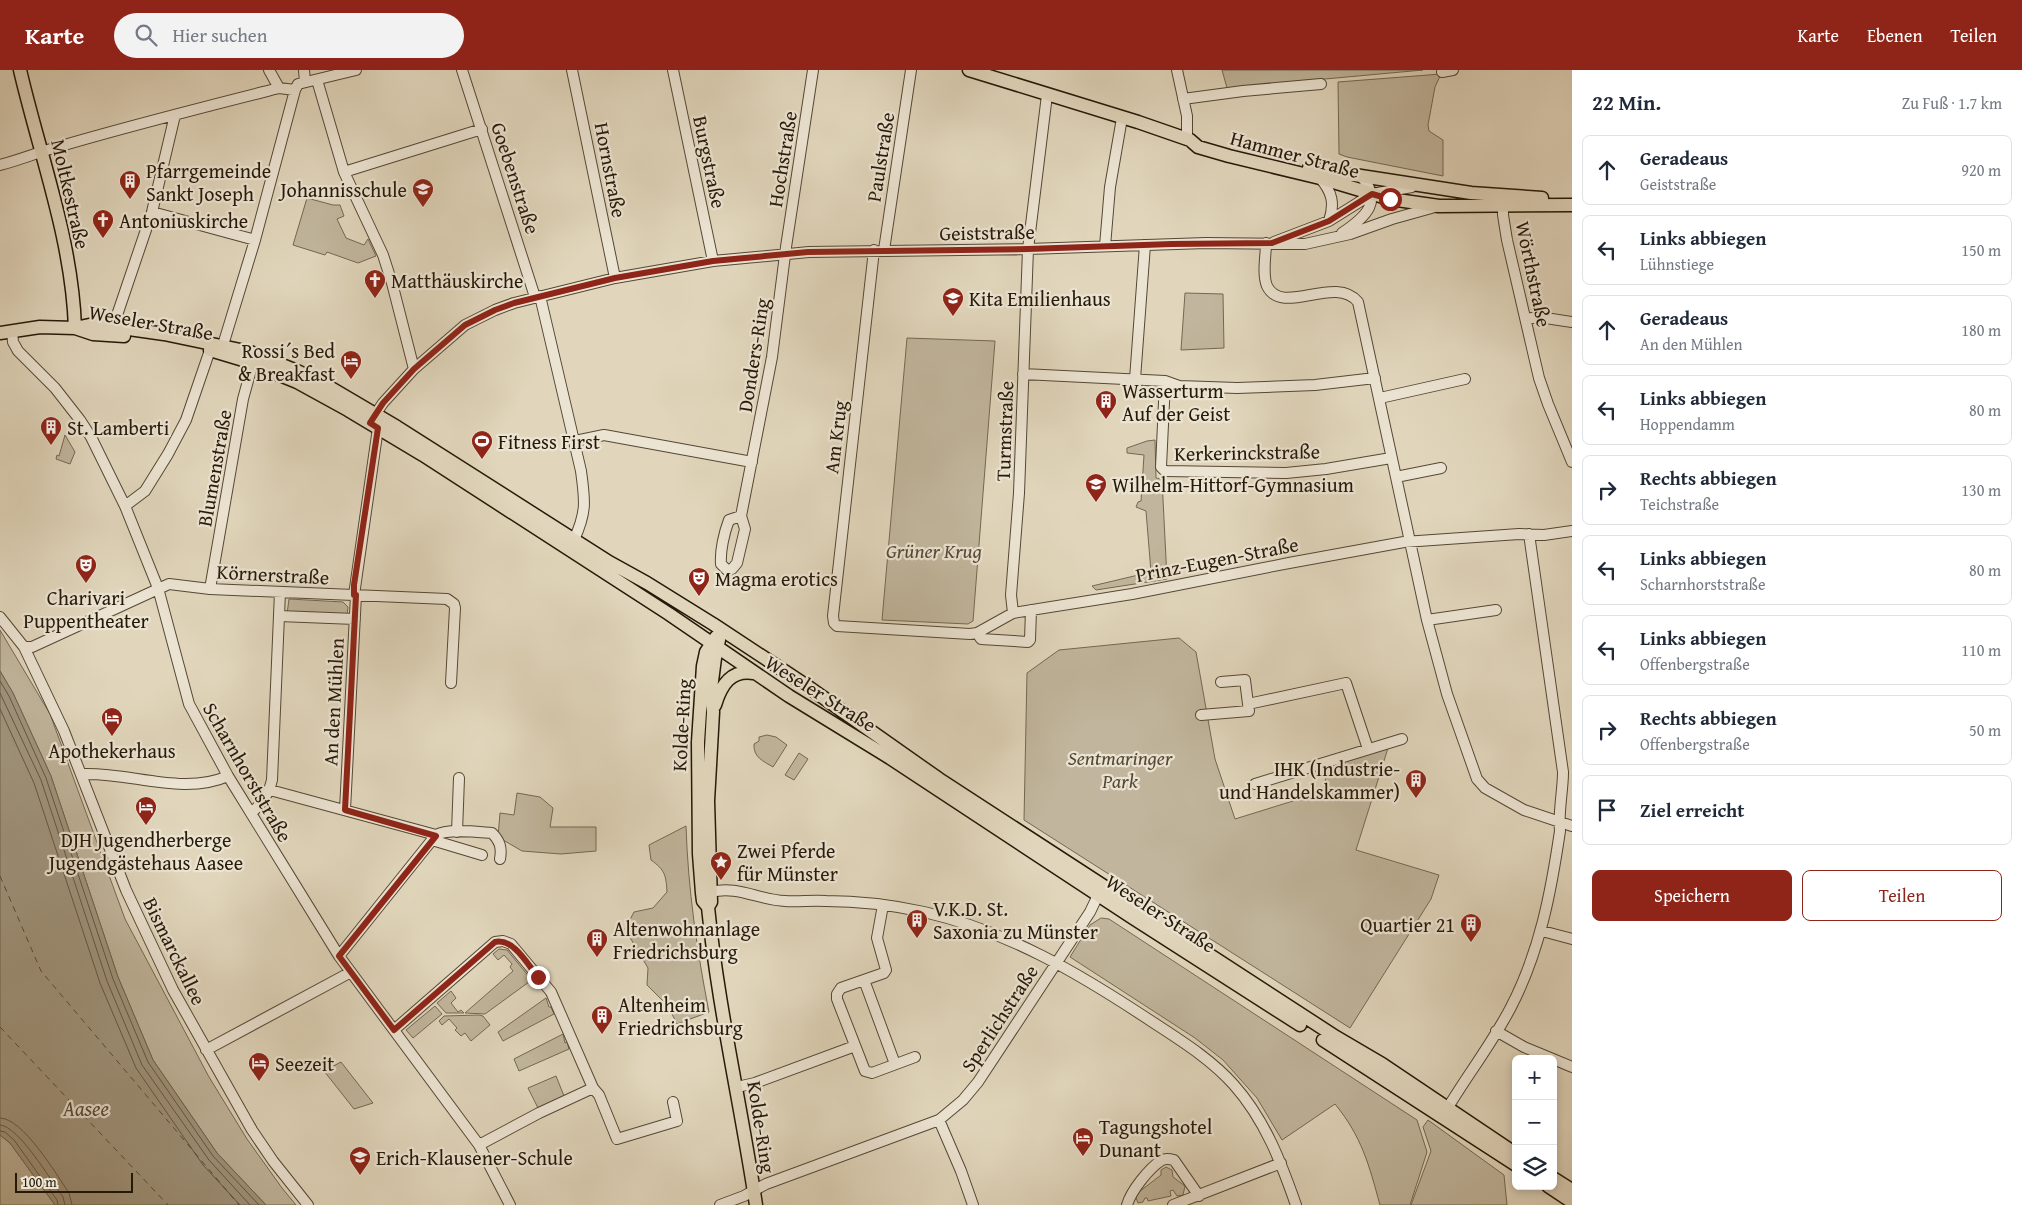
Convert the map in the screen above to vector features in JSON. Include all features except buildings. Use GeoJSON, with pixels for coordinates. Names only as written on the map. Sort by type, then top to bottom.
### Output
{"type":"FeatureCollection","features":[{"type":"Feature","properties":{"kind":"main road","name":"Moltkestraße"},"geometry":{"type":"LineString","coordinates":[[20,70],[62,228],[71,280],[75,328]]}},
{"type":"Feature","properties":{"kind":"main road","name":"Hammer Straße"},"geometry":{"type":"LineString","coordinates":[[969,70],[1188,139],[1200,140],[1268,161],[1423,186],[1501,196],[1572,198]]}},
{"type":"Feature","properties":{"kind":"main road","name":"Hammer Straße"},"geometry":{"type":"LineString","coordinates":[[1188,139],[1198,147],[1406,202],[1439,206],[1572,205]]}},
{"type":"Feature","properties":{"kind":"main road","name":"Weseler Straße"},"geometry":{"type":"LineString","coordinates":[[6,332],[40,328],[75,328],[94,324],[164,334],[223,345],[255,359],[315,380],[374,422],[789,696],[1382,1064],[1512,1162]]}},
{"type":"Feature","properties":{"kind":"main road","name":"Weseler Straße"},"geometry":{"type":"LineString","coordinates":[[75,328],[93,334],[158,340],[255,359]]}},
{"type":"Feature","properties":{"kind":"main road","name":"Weseler Straße"},"geometry":{"type":"LineString","coordinates":[[374,422],[647,583],[722,631],[804,684],[1101,890]]}},
{"type":"Feature","properties":{"kind":"main road","name":"Kolde-Ring"},"geometry":{"type":"LineString","coordinates":[[708,907],[711,902],[708,801],[713,712],[711,689],[714,646],[722,631]]}},
{"type":"Feature","properties":{"kind":"main road","name":"Kolde-Ring"},"geometry":{"type":"LineString","coordinates":[[714,646],[706,652],[703,666],[697,774],[702,893],[703,901],[708,907],[714,960],[737,1087],[749,1194],[756,1205]]}},
{"type":"Feature","properties":{"kind":"main road","name":"Kolde-Ring"},"geometry":{"type":"LineString","coordinates":[[713,712],[720,690],[727,680],[737,674],[754,673]]}},
{"type":"Feature","properties":{"kind":"main road","name":"Weseler Straße"},"geometry":{"type":"LineString","coordinates":[[1445,1112],[1512,1152]]}},
{"type":"Feature","properties":{"kind":"main road"},"geometry":{"type":"LineString","coordinates":[[1557,1181],[1572,1190]]}},
{"type":"Feature","properties":{"kind":"main road"},"geometry":{"type":"LineString","coordinates":[[1554,1190],[1572,1202]]}},
{"type":"Feature","properties":{"kind":"street"},"geometry":{"type":"LineString","coordinates":[[269,70],[279,88]]}},
{"type":"Feature","properties":{"kind":"street"},"geometry":{"type":"LineString","coordinates":[[304,70],[304,82]]}},
{"type":"Feature","properties":{"kind":"street"},"geometry":{"type":"LineString","coordinates":[[223,345],[255,240],[295,90],[298,84],[304,82],[356,70]]}},
{"type":"Feature","properties":{"kind":"street","name":"Goebenstraße"},"geometry":{"type":"LineString","coordinates":[[462,70],[537,297],[575,441],[585,500],[584,516],[574,540]]}},
{"type":"Feature","properties":{"kind":"street","name":"Hornstraße"},"geometry":{"type":"LineString","coordinates":[[572,70],[615,278]]}},
{"type":"Feature","properties":{"kind":"street","name":"Burgstraße"},"geometry":{"type":"LineString","coordinates":[[673,70],[713,261]]}},
{"type":"Feature","properties":{"kind":"street","name":"Hochstraße"},"geometry":{"type":"LineString","coordinates":[[785,254],[813,70]]}},
{"type":"Feature","properties":{"kind":"street","name":"Paulstraße"},"geometry":{"type":"LineString","coordinates":[[879,250],[911,70]]}},
{"type":"Feature","properties":{"kind":"street"},"geometry":{"type":"LineString","coordinates":[[1176,70],[1187,121],[1188,139]]}},
{"type":"Feature","properties":{"kind":"street"},"geometry":{"type":"LineString","coordinates":[[1442,72],[1453,70]]}},
{"type":"Feature","properties":{"kind":"street"},"geometry":{"type":"LineString","coordinates":[[317,80],[344,172],[383,256],[392,283],[414,369]]}},
{"type":"Feature","properties":{"kind":"street"},"geometry":{"type":"LineString","coordinates":[[1183,99],[1321,84]]}},
{"type":"Feature","properties":{"kind":"street"},"geometry":{"type":"LineString","coordinates":[[0,165],[175,115],[279,88],[295,90]]}},
{"type":"Feature","properties":{"kind":"street","name":"Turmstraße"},"geometry":{"type":"LineString","coordinates":[[1013,613],[1011,595],[1019,493],[1028,249],[1047,95]]}},
{"type":"Feature","properties":{"kind":"street"},"geometry":{"type":"LineString","coordinates":[[113,327],[152,212],[175,115]]}},
{"type":"Feature","properties":{"kind":"street"},"geometry":{"type":"LineString","coordinates":[[1106,246],[1110,187],[1122,118]]}},
{"type":"Feature","properties":{"kind":"street"},"geometry":{"type":"LineString","coordinates":[[344,172],[482,129]]}},
{"type":"Feature","properties":{"kind":"street"},"geometry":{"type":"LineString","coordinates":[[1335,238],[1364,216],[1369,208],[1372,194],[1360,175]]}},
{"type":"Feature","properties":{"kind":"street"},"geometry":{"type":"LineString","coordinates":[[1320,178],[1332,197],[1333,208],[1329,221]]}},
{"type":"Feature","properties":{"kind":"street","name":"Geiststraße"},"geometry":{"type":"LineString","coordinates":[[1269,243],[1329,221],[1372,194],[1423,186]]}},
{"type":"Feature","properties":{"kind":"street","name":"Geiststraße"},"geometry":{"type":"LineString","coordinates":[[374,422],[389,395],[414,369],[465,325],[495,310],[537,297],[615,278],[713,261],[785,254],[879,250],[1028,249],[1269,243],[1305,244],[1335,238],[1407,214],[1439,206]]}},
{"type":"Feature","properties":{"kind":"street","name":"Wörthstraße"},"geometry":{"type":"LineString","coordinates":[[1504,206],[1503,215],[1507,240],[1543,391],[1572,462]]}},
{"type":"Feature","properties":{"kind":"street"},"geometry":{"type":"LineString","coordinates":[[152,212],[255,240]]}},
{"type":"Feature","properties":{"kind":"street"},"geometry":{"type":"LineString","coordinates":[[1269,243],[1266,281],[1274,294],[1283,298],[1338,291],[1348,294],[1355,299],[1360,307],[1427,620],[1447,694],[1477,780],[1485,788],[1524,810],[1558,823],[1572,826]]}},
{"type":"Feature","properties":{"kind":"street"},"geometry":{"type":"LineString","coordinates":[[1135,380],[1146,245]]}},
{"type":"Feature","properties":{"kind":"street","name":"Am Krug"},"geometry":{"type":"LineString","coordinates":[[837,626],[834,623],[833,616],[879,250]]}},
{"type":"Feature","properties":{"kind":"street","name":"Donders-Ring"},"geometry":{"type":"LineString","coordinates":[[741,516],[729,520],[726,527],[720,558],[721,564],[727,570],[732,569],[737,563],[745,529],[741,516],[772,357],[785,254]]}},
{"type":"Feature","properties":{"kind":"street"},"geometry":{"type":"LineString","coordinates":[[1526,319],[1540,317],[1572,322]]}},
{"type":"Feature","properties":{"kind":"street","name":"Scharnhorststraße"},"geometry":{"type":"LineString","coordinates":[[6,332],[18,351],[55,388],[91,437],[125,506],[158,588],[188,704],[228,776],[339,956],[479,1145],[510,1205]]}},
{"type":"Feature","properties":{"kind":"street"},"geometry":{"type":"LineString","coordinates":[[125,506],[145,491],[172,446],[186,420],[210,350]]}},
{"type":"Feature","properties":{"kind":"street","name":"Blumenstraße"},"geometry":{"type":"LineString","coordinates":[[210,589],[243,400],[255,359]]}},
{"type":"Feature","properties":{"kind":"street"},"geometry":{"type":"LineString","coordinates":[[1023,374],[1165,381],[1179,386],[1237,388],[1315,385],[1375,378]]}},
{"type":"Feature","properties":{"kind":"street"},"geometry":{"type":"LineString","coordinates":[[1380,398],[1465,379]]}},
{"type":"Feature","properties":{"kind":"street","name":"Kerkerinckstraße"},"geometry":{"type":"LineString","coordinates":[[1165,381],[1161,467],[1165,471],[1286,473],[1326,469],[1391,458]]}},
{"type":"Feature","properties":{"kind":"street","name":"An den Mühlen"},"geometry":{"type":"LineString","coordinates":[[345,810],[355,595],[374,422]]}},
{"type":"Feature","properties":{"kind":"street"},"geometry":{"type":"LineString","coordinates":[[575,441],[604,435],[752,462]]}},
{"type":"Feature","properties":{"kind":"street"},"geometry":{"type":"LineString","coordinates":[[1396,477],[1442,468]]}},
{"type":"Feature","properties":{"kind":"street","name":"Prinz-Eugen-Straße"},"geometry":{"type":"LineString","coordinates":[[837,626],[977,633],[1013,613],[1132,594],[1289,562],[1409,542],[1530,534],[1544,535],[1572,531]]}},
{"type":"Feature","properties":{"kind":"street"},"geometry":{"type":"LineString","coordinates":[[1445,1112],[1511,1008],[1530,967],[1542,931],[1553,881],[1560,831],[1558,823],[1563,790],[1563,770],[1530,534]]}},
{"type":"Feature","properties":{"kind":"street","name":"Körnerstraße"},"geometry":{"type":"LineString","coordinates":[[24,646],[32,647],[169,584],[210,589],[447,599],[451,601],[455,608],[451,683]]}},
{"type":"Feature","properties":{"kind":"street"},"geometry":{"type":"LineString","coordinates":[[251,813],[257,809],[270,790],[272,780],[280,592]]}},
{"type":"Feature","properties":{"kind":"street","name":"Prinz-Eugen-Straße"},"geometry":{"type":"LineString","coordinates":[[977,633],[981,638],[988,640],[1028,642],[1030,640],[1031,610]]}},
{"type":"Feature","properties":{"kind":"street"},"geometry":{"type":"LineString","coordinates":[[1427,620],[1496,610]]}},
{"type":"Feature","properties":{"kind":"street","name":"Körnerstraße"},"geometry":{"type":"LineString","coordinates":[[279,616],[355,619]]}},
{"type":"Feature","properties":{"kind":"street","name":"Bismarckallee"},"geometry":{"type":"LineString","coordinates":[[0,617],[24,646],[64,731],[83,774],[126,890],[144,932],[206,1050],[257,1138],[308,1205]]}},
{"type":"Feature","properties":{"kind":"street"},"geometry":{"type":"LineString","coordinates":[[1201,715],[1249,711],[1245,680],[1220,682]]}},
{"type":"Feature","properties":{"kind":"street"},"geometry":{"type":"LineString","coordinates":[[1248,704],[1346,682],[1368,749]]}},
{"type":"Feature","properties":{"kind":"street"},"geometry":{"type":"LineString","coordinates":[[1255,784],[1402,738]]}},
{"type":"Feature","properties":{"kind":"street"},"geometry":{"type":"LineString","coordinates":[[83,774],[106,774],[190,784],[228,776]]}},
{"type":"Feature","properties":{"kind":"street"},"geometry":{"type":"LineString","coordinates":[[458,832],[459,778]]}},
{"type":"Feature","properties":{"kind":"street"},"geometry":{"type":"LineString","coordinates":[[270,790],[345,810],[482,855]]}},
{"type":"Feature","properties":{"kind":"street"},"geometry":{"type":"LineString","coordinates":[[339,956],[434,838],[441,833],[492,833],[499,841],[501,848],[500,859]]}},
{"type":"Feature","properties":{"kind":"street"},"geometry":{"type":"LineString","coordinates":[[711,892],[727,889],[784,901],[826,900],[883,905],[924,912],[1015,942],[1056,962],[1190,1046],[1216,1066],[1251,1107],[1271,1141],[1296,1205]]}},
{"type":"Feature","properties":{"kind":"street","name":"Sperlichstraße"},"geometry":{"type":"LineString","coordinates":[[939,1120],[963,1100],[978,1082],[1090,912],[1101,890]]}},
{"type":"Feature","properties":{"kind":"street"},"geometry":{"type":"LineString","coordinates":[[883,905],[877,938],[886,970],[884,973],[841,988],[837,994],[865,1071],[872,1073],[915,1057]]}},
{"type":"Feature","properties":{"kind":"street"},"geometry":{"type":"LineString","coordinates":[[1542,931],[1572,939]]}},
{"type":"Feature","properties":{"kind":"street"},"geometry":{"type":"LineString","coordinates":[[394,1030],[495,942],[505,941],[511,944],[551,992],[617,1139],[676,1121],[673,1102]]}},
{"type":"Feature","properties":{"kind":"street"},"geometry":{"type":"LineString","coordinates":[[206,1050],[351,972]]}},
{"type":"Feature","properties":{"kind":"street"},"geometry":{"type":"LineString","coordinates":[[864,980],[895,1064]]}},
{"type":"Feature","properties":{"kind":"street"},"geometry":{"type":"LineString","coordinates":[[1496,1031],[1515,1043],[1543,1055]]}},
{"type":"Feature","properties":{"kind":"street"},"geometry":{"type":"LineString","coordinates":[[737,1087],[754,1083],[855,1046]]}},
{"type":"Feature","properties":{"kind":"street"},"geometry":{"type":"LineString","coordinates":[[1557,1061],[1572,1067]]}},
{"type":"Feature","properties":{"kind":"street"},"geometry":{"type":"LineString","coordinates":[[479,1145],[539,1113],[593,1088]]}},
{"type":"Feature","properties":{"kind":"street"},"geometry":{"type":"LineString","coordinates":[[720,1205],[749,1194],[766,1184],[939,1120],[961,1170],[973,1205]]}},
{"type":"Feature","properties":{"kind":"street"},"geometry":{"type":"LineString","coordinates":[[1127,1205],[1138,1183],[1162,1160],[1167,1158],[1174,1160],[1199,1196]]}},
{"type":"Feature","properties":{"kind":"street"},"geometry":{"type":"LineString","coordinates":[[1173,1205],[1281,1163]]}},
{"type":"Feature","properties":{"kind":"green space"},"geometry":{"type":"Polygon","coordinates":[[[1222,70],[1423,70],[1227,88],[1222,70]]]}},
{"type":"Feature","properties":{"kind":"green space"},"geometry":{"type":"Polygon","coordinates":[[[1441,74],[1435,87],[1428,125],[1429,131],[1443,140],[1443,176],[1339,154],[1338,82],[1441,74]]]}},
{"type":"Feature","properties":{"kind":"green space"},"geometry":{"type":"Polygon","coordinates":[[[307,198],[340,205],[344,216],[337,219],[346,238],[364,245],[368,239],[376,256],[358,263],[327,252],[325,255],[293,245],[307,198]]]}},
{"type":"Feature","properties":{"kind":"green space"},"geometry":{"type":"Polygon","coordinates":[[[1185,293],[1223,294],[1224,348],[1181,350],[1185,293]]]}},
{"type":"Feature","properties":{"kind":"green space","name":"Grüner Krug"},"geometry":{"type":"Polygon","coordinates":[[[907,338],[995,341],[973,621],[968,624],[882,620],[907,338]]]}},
{"type":"Feature","properties":{"kind":"green space"},"geometry":{"type":"Polygon","coordinates":[[[65,435],[75,452],[70,464],[56,459],[57,455],[59,456],[65,435]]]}},
{"type":"Feature","properties":{"kind":"green space"},"geometry":{"type":"Polygon","coordinates":[[[1155,440],[1156,478],[1162,479],[1167,579],[1096,590],[1092,586],[1151,572],[1146,511],[1136,507],[1138,502],[1141,501],[1144,455],[1127,453],[1127,448],[1155,440]]]}},
{"type":"Feature","properties":{"kind":"green space"},"geometry":{"type":"Polygon","coordinates":[[[289,599],[343,602],[348,607],[347,616],[287,614],[289,599]]]}},
{"type":"Feature","properties":{"kind":"green space"},"geometry":{"type":"Polygon","coordinates":[[[0,630],[50,714],[125,919],[209,1077],[247,1139],[296,1205],[266,1205],[217,1153],[153,1060],[118,977],[51,776],[13,693],[0,671],[0,630]]]}},
{"type":"Feature","properties":{"kind":"green space","name":"Sentmaringer Park"},"geometry":{"type":"Polygon","coordinates":[[[1179,638],[1196,652],[1215,759],[1235,819],[1322,792],[1329,767],[1388,748],[1356,850],[1439,875],[1431,899],[1350,1028],[1024,820],[1027,673],[1059,650],[1179,638]]]}},
{"type":"Feature","properties":{"kind":"green space"},"geometry":{"type":"Polygon","coordinates":[[[767,735],[776,737],[787,745],[773,767],[759,758],[754,748],[754,744],[759,741],[759,737],[767,735]]]}},
{"type":"Feature","properties":{"kind":"green space"},"geometry":{"type":"Polygon","coordinates":[[[799,753],[808,759],[794,780],[785,775],[799,753]]]}},
{"type":"Feature","properties":{"kind":"green space"},"geometry":{"type":"Polygon","coordinates":[[[517,793],[540,797],[553,808],[550,827],[596,827],[596,851],[561,854],[522,851],[498,837],[500,813],[514,815],[517,793]]]}},
{"type":"Feature","properties":{"kind":"green space"},"geometry":{"type":"Polygon","coordinates":[[[686,826],[694,920],[709,1012],[677,1024],[668,1006],[647,985],[648,968],[625,929],[634,912],[653,908],[667,892],[664,873],[651,860],[649,845],[686,826]]]}},
{"type":"Feature","properties":{"kind":"green space"},"geometry":{"type":"Polygon","coordinates":[[[1101,918],[1109,919],[1417,1120],[1427,1152],[1410,1205],[1380,1205],[1364,1152],[1352,1128],[1335,1104],[1282,1140],[1257,1098],[1223,1060],[1195,1038],[1070,957],[1090,925],[1101,918]]]}},
{"type":"Feature","properties":{"kind":"green space"},"geometry":{"type":"Polygon","coordinates":[[[499,949],[507,950],[533,979],[485,1014],[465,1013],[513,971],[510,967],[512,964],[504,955],[498,960],[493,954],[499,949]]]}},
{"type":"Feature","properties":{"kind":"green space"},"geometry":{"type":"Polygon","coordinates":[[[451,991],[456,998],[451,1003],[458,1012],[461,1010],[464,1013],[446,1013],[437,1003],[451,991]]]}},
{"type":"Feature","properties":{"kind":"green space"},"geometry":{"type":"Polygon","coordinates":[[[546,998],[554,1014],[503,1041],[498,1032],[546,998]]]}},
{"type":"Feature","properties":{"kind":"green space"},"geometry":{"type":"Polygon","coordinates":[[[435,1006],[442,1014],[413,1038],[406,1030],[435,1006]]]}},
{"type":"Feature","properties":{"kind":"green space"},"geometry":{"type":"Polygon","coordinates":[[[444,1016],[483,1016],[490,1025],[471,1041],[465,1033],[461,1036],[455,1030],[457,1028],[449,1019],[442,1025],[439,1021],[444,1016]]]}},
{"type":"Feature","properties":{"kind":"green space"},"geometry":{"type":"Polygon","coordinates":[[[563,1034],[569,1049],[519,1071],[514,1059],[563,1034]]]}},
{"type":"Feature","properties":{"kind":"green space"},"geometry":{"type":"Polygon","coordinates":[[[341,1062],[373,1103],[354,1109],[324,1071],[341,1062]]]}},
{"type":"Feature","properties":{"kind":"green space"},"geometry":{"type":"Polygon","coordinates":[[[556,1076],[564,1096],[538,1108],[528,1088],[556,1076]]]}},
{"type":"Feature","properties":{"kind":"green space"},"geometry":{"type":"Polygon","coordinates":[[[1428,1120],[1504,1175],[1507,1205],[1411,1205],[1431,1151],[1423,1127],[1428,1120]]]}},
{"type":"Feature","properties":{"kind":"green space"},"geometry":{"type":"Polygon","coordinates":[[[0,1135],[10,1143],[55,1205],[0,1205],[0,1135]]]}},
{"type":"Feature","properties":{"kind":"green space"},"geometry":{"type":"Polygon","coordinates":[[[1166,1167],[1172,1170],[1173,1177],[1185,1186],[1183,1195],[1177,1196],[1173,1190],[1170,1191],[1171,1196],[1148,1201],[1145,1198],[1143,1202],[1138,1203],[1136,1198],[1134,1198],[1135,1195],[1161,1175],[1161,1170],[1166,1167]]]}},
{"type":"Feature","properties":{"kind":"water","name":"Aasee"},"geometry":{"type":"Polygon","coordinates":[[[0,671],[13,693],[51,776],[118,977],[153,1060],[217,1153],[266,1205],[55,1205],[10,1143],[0,1135],[0,671]]]}},
{"type":"Feature","properties":{"kind":"ferry route"},"geometry":{"type":"LineString","coordinates":[[0,876],[41,971],[239,1205]]}},
{"type":"Feature","properties":{"kind":"ferry route"},"geometry":{"type":"LineString","coordinates":[[0,1027],[168,1205]]}},
{"type":"Feature","properties":{"kind":"place","name":"Pfarrgemeinde Sankt Joseph"},"geometry":{"type":"Point","coordinates":[130,200]}},
{"type":"Feature","properties":{"kind":"place","name":"Johannisschule"},"geometry":{"type":"Point","coordinates":[423,208]}},
{"type":"Feature","properties":{"kind":"place","name":"Antoniuskirche"},"geometry":{"type":"Point","coordinates":[103,239]}},
{"type":"Feature","properties":{"kind":"place","name":"Matthäuskirche"},"geometry":{"type":"Point","coordinates":[375,299]}},
{"type":"Feature","properties":{"kind":"place","name":"Kita Emilienhaus"},"geometry":{"type":"Point","coordinates":[953,317]}},
{"type":"Feature","properties":{"kind":"place","name":"Rossi´s Bed & Breakfast"},"geometry":{"type":"Point","coordinates":[351,380]}},
{"type":"Feature","properties":{"kind":"place","name":"Wasserturm Auf der Geist"},"geometry":{"type":"Point","coordinates":[1106,420]}},
{"type":"Feature","properties":{"kind":"place","name":"St. Lamberti"},"geometry":{"type":"Point","coordinates":[51,446]}},
{"type":"Feature","properties":{"kind":"place","name":"Fitness First"},"geometry":{"type":"Point","coordinates":[482,460]}},
{"type":"Feature","properties":{"kind":"place","name":"Wilhelm-Hittorf-Gymnasium"},"geometry":{"type":"Point","coordinates":[1096,503]}},
{"type":"Feature","properties":{"kind":"place","name":"Charivari Puppentheater"},"geometry":{"type":"Point","coordinates":[86,584]}},
{"type":"Feature","properties":{"kind":"place","name":"Magma erotics"},"geometry":{"type":"Point","coordinates":[699,597]}},
{"type":"Feature","properties":{"kind":"place","name":"Apothekerhaus"},"geometry":{"type":"Point","coordinates":[112,737]}},
{"type":"Feature","properties":{"kind":"place","name":"IHK (Industrie- und Handelskammer)"},"geometry":{"type":"Point","coordinates":[1416,799]}},
{"type":"Feature","properties":{"kind":"place","name":"DJH Jugendherberge Jugendgästehaus Aasee"},"geometry":{"type":"Point","coordinates":[146,826]}},
{"type":"Feature","properties":{"kind":"place","name":"Zwei Pferde für Münster"},"geometry":{"type":"Point","coordinates":[721,881]}},
{"type":"Feature","properties":{"kind":"place","name":"V.K.D. St. Saxonia zu Münster"},"geometry":{"type":"Point","coordinates":[917,939]}},
{"type":"Feature","properties":{"kind":"place","name":"Quartier 21"},"geometry":{"type":"Point","coordinates":[1471,943]}},
{"type":"Feature","properties":{"kind":"place","name":"Altenwohnanlage Friedrichsburg"},"geometry":{"type":"Point","coordinates":[597,958]}},
{"type":"Feature","properties":{"kind":"place","name":"Altenheim Friedrichsburg"},"geometry":{"type":"Point","coordinates":[602,1035]}},
{"type":"Feature","properties":{"kind":"place","name":"Seezeit"},"geometry":{"type":"Point","coordinates":[259,1082]}},
{"type":"Feature","properties":{"kind":"place","name":"Tagungshotel Dunant"},"geometry":{"type":"Point","coordinates":[1083,1157]}},
{"type":"Feature","properties":{"kind":"place","name":"Erich-Klausener-Schule"},"geometry":{"type":"Point","coordinates":[360,1176]}},
{"type":"Feature","properties":{"kind":"route"},"geometry":{"type":"LineString","coordinates":[[538,977],[511,944],[502,940],[495,942],[394,1030],[339,956],[436,836],[345,810],[356,595],[354,595],[354,585],[378,428],[370,423],[383,403],[414,369],[465,325],[484,314],[514,303],[615,278],[713,261],[808,252],[1272,243],[1329,221],[1372,194],[1390,199]]}}]}
